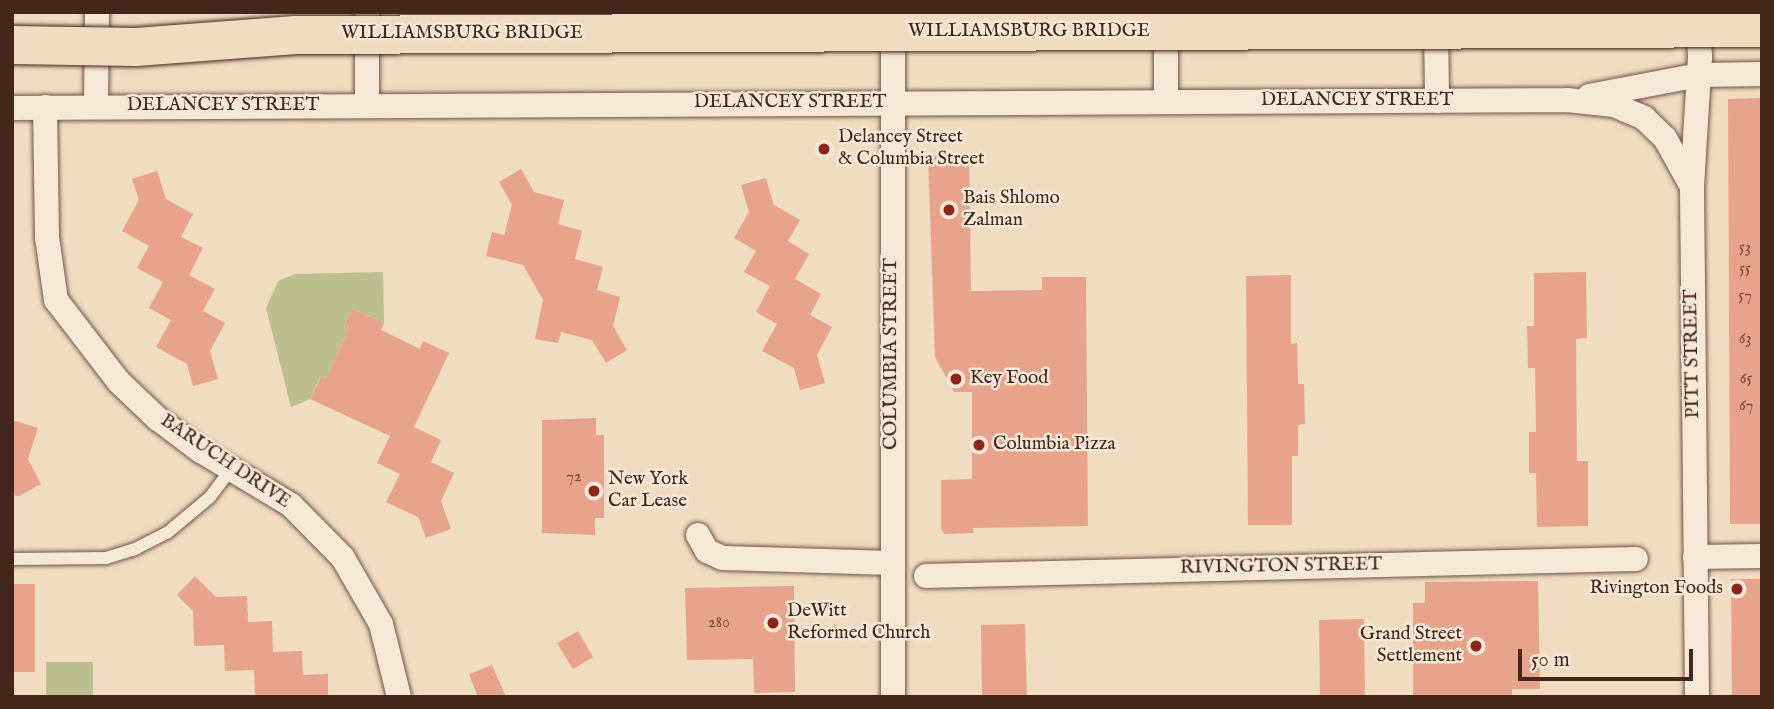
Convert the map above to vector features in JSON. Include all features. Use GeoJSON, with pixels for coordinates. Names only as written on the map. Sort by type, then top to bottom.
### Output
{"type":"FeatureCollection","features":[{"type":"Feature","properties":{"kind":"highway","name":"WILLIAMSBURG BRIDGE"},"geometry":{"type":"LineString","coordinates":[[12,22],[128,23],[296,35]]}},
{"type":"Feature","properties":{"kind":"highway","name":"WILLIAMSBURG BRIDGE"},"geometry":{"type":"LineString","coordinates":[[12,45],[136,47],[296,35],[1762,28]]}},
{"type":"Feature","properties":{"kind":"street"},"geometry":{"type":"LineString","coordinates":[[96,107],[97,12]]}},
{"type":"Feature","properties":{"kind":"street"},"geometry":{"type":"LineString","coordinates":[[367,12],[367,106]]}},
{"type":"Feature","properties":{"kind":"street","name":"COLUMBIA STREET"},"geometry":{"type":"LineString","coordinates":[[893,697],[891,102],[894,12]]}},
{"type":"Feature","properties":{"kind":"street"},"geometry":{"type":"LineString","coordinates":[[1166,12],[1166,102]]}},
{"type":"Feature","properties":{"kind":"street"},"geometry":{"type":"LineString","coordinates":[[1436,12],[1437,100]]}},
{"type":"Feature","properties":{"kind":"street","name":"PITT STREET"},"geometry":{"type":"LineString","coordinates":[[1697,697],[1692,187],[1699,75],[1698,12]]}},
{"type":"Feature","properties":{"kind":"street","name":"DELANCEY STREET"},"geometry":{"type":"LineString","coordinates":[[1567,100],[1699,75],[1762,74]]}},
{"type":"Feature","properties":{"kind":"street","name":"DELANCEY STREET"},"geometry":{"type":"LineString","coordinates":[[12,107],[1567,100],[1614,105],[1643,118],[1665,138],[1692,187]]}},
{"type":"Feature","properties":{"kind":"street","name":"BARUCH DRIVE"},"geometry":{"type":"LineString","coordinates":[[45,107],[47,237],[56,300],[119,382],[158,419],[230,470],[291,505],[343,558],[381,624],[399,697]]}},
{"type":"Feature","properties":{"kind":"street"},"geometry":{"type":"LineString","coordinates":[[698,535],[707,551],[723,558],[892,563]]}},
{"type":"Feature","properties":{"kind":"street"},"geometry":{"type":"LineString","coordinates":[[1695,557],[1762,556]]}},
{"type":"Feature","properties":{"kind":"street","name":"RIVINGTON STREET"},"geometry":{"type":"LineString","coordinates":[[926,576],[1636,559]]}},
{"type":"Feature","properties":{"kind":"lane"},"geometry":{"type":"LineString","coordinates":[[12,559],[106,558],[133,550],[167,533],[210,497],[230,470]]}},
{"type":"Feature","properties":{"kind":"green space"},"geometry":{"type":"Polygon","coordinates":[[[383,272],[384,323],[353,309],[344,326],[349,328],[325,380],[320,378],[310,399],[291,407],[266,308],[278,281],[295,274],[383,272]]]}},
{"type":"Feature","properties":{"kind":"green space"},"geometry":{"type":"Polygon","coordinates":[[[46,662],[93,662],[93,697],[46,697],[46,662]]]}},
{"type":"Feature","properties":{"kind":"building"},"geometry":{"type":"Polygon","coordinates":[[[1762,98],[1762,524],[1730,524],[1728,99],[1762,98]]]}},
{"type":"Feature","properties":{"kind":"building"},"geometry":{"type":"Polygon","coordinates":[[[969,155],[971,291],[1042,290],[1042,277],[1086,277],[1088,526],[973,528],[974,533],[944,534],[941,528],[941,480],[972,479],[972,392],[954,392],[935,357],[928,156],[969,155]]]}},
{"type":"Feature","properties":{"kind":"building"},"geometry":{"type":"Polygon","coordinates":[[[521,169],[534,192],[564,200],[558,224],[582,231],[575,259],[603,267],[597,290],[620,297],[613,326],[627,350],[606,363],[592,340],[561,332],[558,343],[535,339],[543,300],[523,265],[486,256],[492,232],[504,235],[512,205],[499,182],[521,169]]]}},
{"type":"Feature","properties":{"kind":"building"},"geometry":{"type":"Polygon","coordinates":[[[157,171],[166,199],[193,214],[181,237],[203,248],[189,275],[215,289],[203,311],[225,323],[210,351],[218,379],[193,386],[187,364],[156,347],[171,320],[149,308],[163,282],[137,268],[149,246],[122,231],[139,200],[132,179],[157,171]]]}},
{"type":"Feature","properties":{"kind":"building"},"geometry":{"type":"Polygon","coordinates":[[[766,178],[774,205],[800,220],[788,241],[809,254],[795,279],[821,294],[810,315],[832,327],[817,355],[825,383],[800,390],[794,368],[762,351],[777,324],[756,312],[770,286],[744,272],[756,251],[734,238],[749,212],[741,185],[766,178]]]}},
{"type":"Feature","properties":{"kind":"building"},"geometry":{"type":"Polygon","coordinates":[[[1586,272],[1587,338],[1576,339],[1577,461],[1588,461],[1588,526],[1537,527],[1536,473],[1529,473],[1529,432],[1536,432],[1535,368],[1528,368],[1527,326],[1534,326],[1534,273],[1586,272]]]}},
{"type":"Feature","properties":{"kind":"building"},"geometry":{"type":"Polygon","coordinates":[[[1291,275],[1291,344],[1297,343],[1298,384],[1304,384],[1305,424],[1298,425],[1298,456],[1292,456],[1292,525],[1248,525],[1246,276],[1291,275]]]}},
{"type":"Feature","properties":{"kind":"building"},"geometry":{"type":"Polygon","coordinates":[[[353,309],[384,323],[381,330],[420,349],[423,341],[449,353],[414,427],[441,440],[431,462],[454,473],[441,501],[451,529],[426,538],[418,517],[386,502],[400,474],[377,463],[390,436],[310,399],[321,377],[325,380],[349,328],[344,326],[353,309]]]}},
{"type":"Feature","properties":{"kind":"building"},"geometry":{"type":"Polygon","coordinates":[[[596,418],[596,435],[604,435],[604,518],[595,518],[595,535],[542,533],[542,420],[596,418]]]}},
{"type":"Feature","properties":{"kind":"building"},"geometry":{"type":"Polygon","coordinates":[[[12,420],[38,428],[28,459],[41,484],[19,496],[12,495],[12,420]]]}},
{"type":"Feature","properties":{"kind":"building"},"geometry":{"type":"Polygon","coordinates":[[[195,576],[216,597],[247,596],[248,622],[272,621],[273,652],[302,651],[303,675],[328,674],[328,697],[255,697],[254,670],[225,671],[224,645],[194,646],[193,611],[177,595],[195,576]]]}},
{"type":"Feature","properties":{"kind":"building"},"geometry":{"type":"Polygon","coordinates":[[[1731,579],[1762,579],[1762,697],[1732,697],[1731,579]]]}},
{"type":"Feature","properties":{"kind":"building","name":"Grand Street Settlement"},"geometry":{"type":"Polygon","coordinates":[[[1538,581],[1540,689],[1512,689],[1512,697],[1413,697],[1413,603],[1425,603],[1425,582],[1538,581]]]}},
{"type":"Feature","properties":{"kind":"building"},"geometry":{"type":"Polygon","coordinates":[[[12,584],[35,584],[35,672],[12,672],[12,584]]]}},
{"type":"Feature","properties":{"kind":"building"},"geometry":{"type":"Polygon","coordinates":[[[794,586],[795,692],[754,693],[753,659],[687,660],[685,588],[794,586]]]}},
{"type":"Feature","properties":{"kind":"building"},"geometry":{"type":"Polygon","coordinates":[[[1364,619],[1365,697],[1320,697],[1319,620],[1364,619]]]}},
{"type":"Feature","properties":{"kind":"building"},"geometry":{"type":"Polygon","coordinates":[[[1025,624],[1027,697],[982,697],[981,625],[1025,624]]]}},
{"type":"Feature","properties":{"kind":"building"},"geometry":{"type":"Polygon","coordinates":[[[578,631],[593,657],[573,669],[557,643],[578,631]]]}},
{"type":"Feature","properties":{"kind":"building"},"geometry":{"type":"Polygon","coordinates":[[[492,665],[506,697],[478,697],[469,674],[492,665]]]}},
{"type":"Feature","properties":{"kind":"place","name":"Delancey Street & Columbia Street"},"geometry":{"type":"Point","coordinates":[824,149]}},
{"type":"Feature","properties":{"kind":"place","name":"Bais Shlomo Zalman"},"geometry":{"type":"Point","coordinates":[949,210]}},
{"type":"Feature","properties":{"kind":"place","name":"Key Food"},"geometry":{"type":"Point","coordinates":[956,379]}},
{"type":"Feature","properties":{"kind":"place","name":"Columbia Pizza"},"geometry":{"type":"Point","coordinates":[979,445]}},
{"type":"Feature","properties":{"kind":"place","name":"New York Car Lease"},"geometry":{"type":"Point","coordinates":[594,491]}},
{"type":"Feature","properties":{"kind":"place","name":"Rivington Foods"},"geometry":{"type":"Point","coordinates":[1737,589]}},
{"type":"Feature","properties":{"kind":"place","name":"DeWitt Reformed Church"},"geometry":{"type":"Point","coordinates":[773,623]}},
{"type":"Feature","properties":{"kind":"place","name":"Grand Street Settlement"},"geometry":{"type":"Point","coordinates":[1476,646]}}]}
